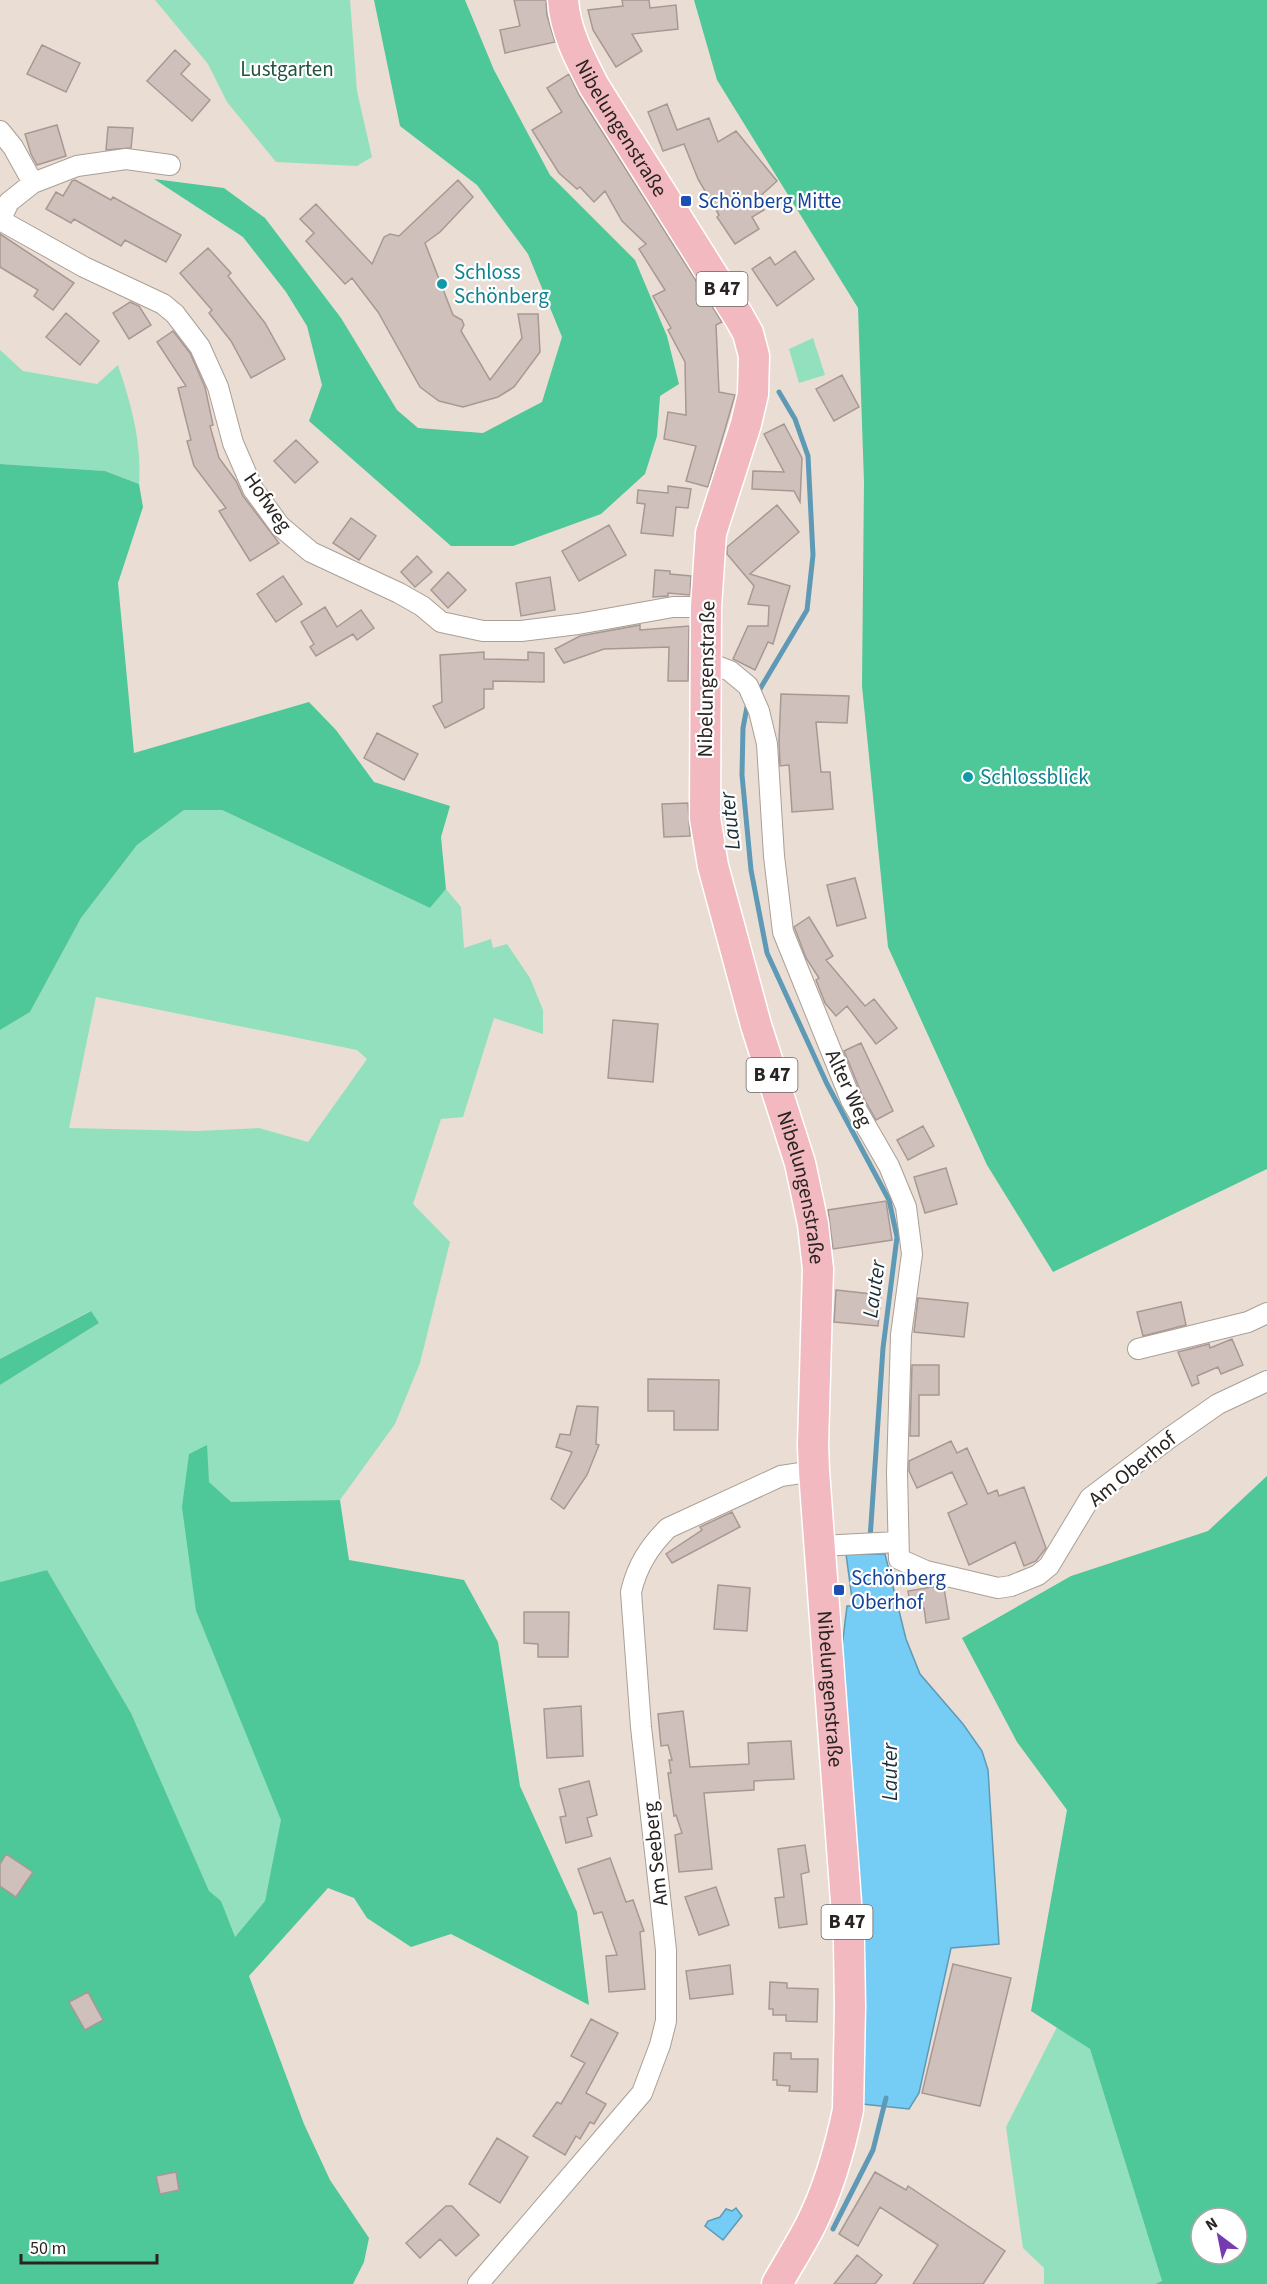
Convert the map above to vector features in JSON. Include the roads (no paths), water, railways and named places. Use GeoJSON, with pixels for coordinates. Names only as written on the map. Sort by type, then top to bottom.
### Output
{"type":"FeatureCollection","features":[{"type":"Feature","properties":{"kind":"main road","name":"Nibelungenstraße"},"geometry":{"type":"LineString","coordinates":[[563,0],[566,18],[578,54],[594,86],[739,317],[748,333],[754,356],[753,394],[746,424],[711,533],[706,607],[705,819],[712,866],[756,1026],[800,1163],[813,1224],[818,1269],[814,1472],[831,1545],[850,2007],[848,2110],[832,2172],[811,2223],[777,2284]]}},
{"type":"Feature","properties":{"kind":"street"},"geometry":{"type":"LineString","coordinates":[[0,131],[13,147],[33,183]]}},
{"type":"Feature","properties":{"kind":"street"},"geometry":{"type":"LineString","coordinates":[[0,220],[9,202],[33,183],[78,166],[126,159],[170,165]]}},
{"type":"Feature","properties":{"kind":"street","name":"Hofweg"},"geometry":{"type":"LineString","coordinates":[[0,220],[84,267],[163,304],[175,314],[200,346],[218,387],[232,443],[253,489],[280,526],[311,552],[399,593],[422,606],[441,622],[483,631],[521,631],[578,624],[673,607],[706,607]]}},
{"type":"Feature","properties":{"kind":"street","name":"Alter Weg"},"geometry":{"type":"LineString","coordinates":[[706,665],[730,671],[748,686],[759,711],[766,744],[774,856],[783,932],[851,1100],[889,1166],[906,1207],[912,1254],[901,1335],[894,1542]]}},
{"type":"Feature","properties":{"kind":"street"},"geometry":{"type":"LineString","coordinates":[[1138,1349],[1248,1322],[1267,1313]]}},
{"type":"Feature","properties":{"kind":"street","name":"Am Oberhof"},"geometry":{"type":"LineString","coordinates":[[894,1542],[899,1559],[926,1571],[998,1588],[1011,1586],[1038,1575],[1049,1566],[1090,1498],[1218,1404],[1267,1381]]}},
{"type":"Feature","properties":{"kind":"street","name":"Am Seeberg"},"geometry":{"type":"LineString","coordinates":[[478,2284],[642,2093],[660,2045],[666,2021],[666,1950],[642,1727],[631,1592],[636,1571],[654,1542],[668,1528],[781,1476],[814,1472]]}},
{"type":"Feature","properties":{"kind":"street"},"geometry":{"type":"LineString","coordinates":[[831,1545],[894,1542]]}},
{"type":"Feature","properties":{"kind":"water"},"geometry":{"type":"Polygon","coordinates":[[[846,1554],[885,1554],[906,1639],[920,1674],[963,1724],[982,1751],[988,1770],[999,1944],[951,1948],[919,2093],[909,2109],[862,2104],[865,1946],[842,1647],[847,1606],[853,1606],[846,1554]]]}},
{"type":"Feature","properties":{"kind":"water"},"geometry":{"type":"Polygon","coordinates":[[[736,2208],[742,2216],[723,2240],[705,2226],[708,2221],[720,2217],[726,2209],[732,2211],[736,2208]]]}},
{"type":"Feature","properties":{"kind":"waterway","name":"Lauter"},"geometry":{"type":"LineString","coordinates":[[757,694],[807,610],[813,555],[808,456],[795,419],[779,392]]}},
{"type":"Feature","properties":{"kind":"waterway","name":"Lauter"},"geometry":{"type":"LineString","coordinates":[[751,701],[747,707],[743,728],[742,775],[751,870],[767,953],[827,1084],[889,1200],[897,1237],[883,1348],[870,1539]]}},
{"type":"Feature","properties":{"kind":"waterway","name":"Lauter"},"geometry":{"type":"LineString","coordinates":[[833,2229],[873,2150],[886,2098]]}},
{"type":"Feature","properties":{"kind":"place","name":"Schönberg Mitte"},"geometry":{"type":"Point","coordinates":[686,201]}},
{"type":"Feature","properties":{"kind":"place","name":"Schloss Schönberg"},"geometry":{"type":"Point","coordinates":[442,284]}},
{"type":"Feature","properties":{"kind":"place","name":"Schlossblick"},"geometry":{"type":"Point","coordinates":[968,777]}},
{"type":"Feature","properties":{"kind":"place","name":"Schönberg Oberhof"},"geometry":{"type":"Point","coordinates":[839,1590]}},
{"type":"Feature","properties":{"kind":"park label","name":"Lustgarten"},"geometry":{"type":"Point","coordinates":[287,69]}}]}
